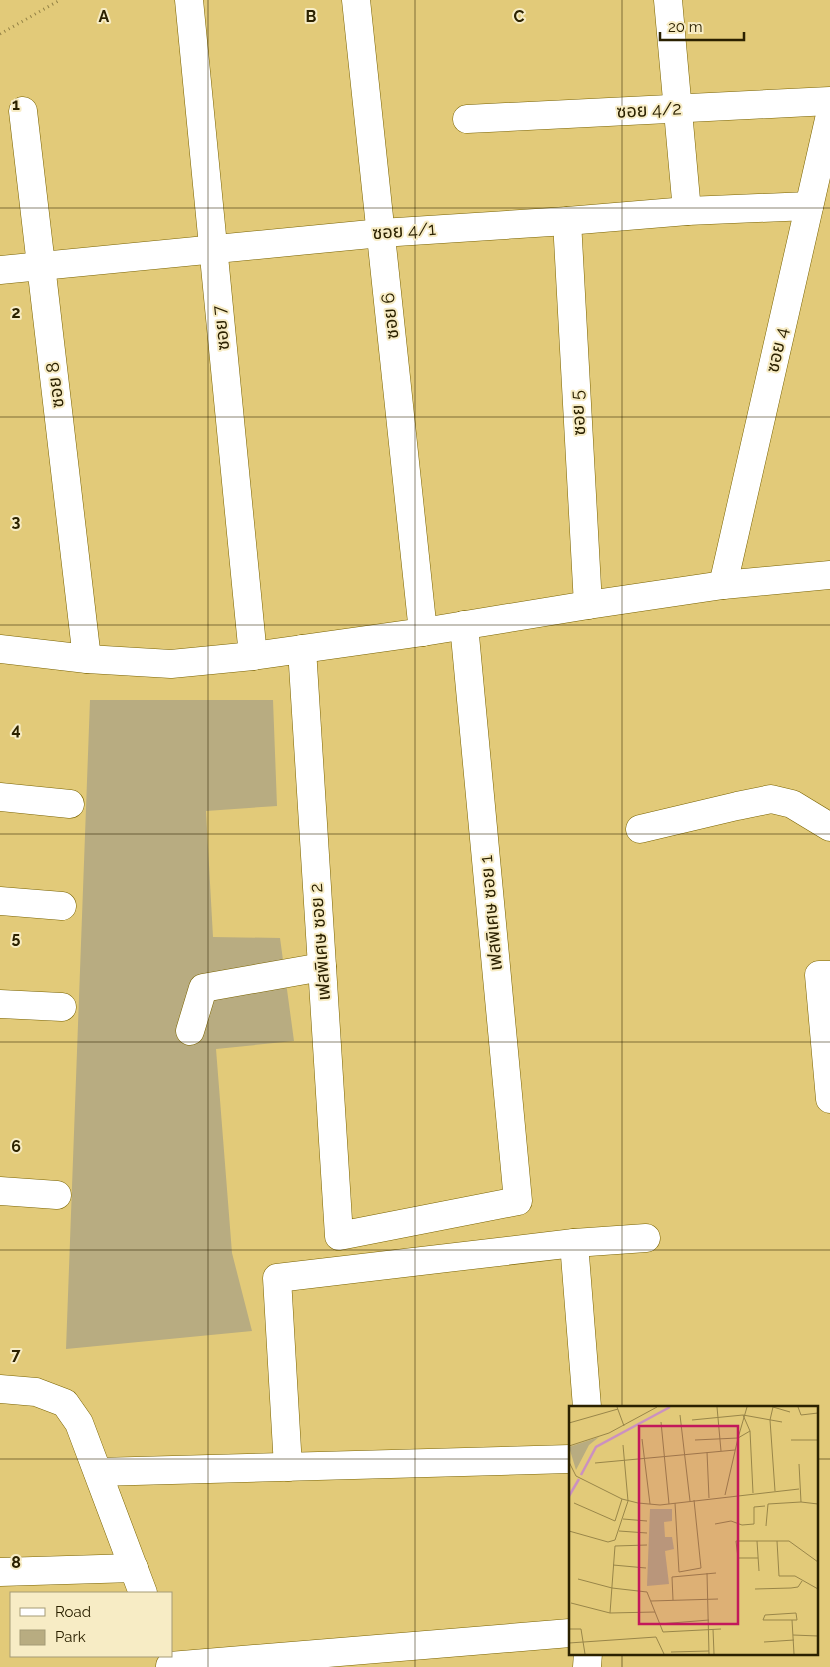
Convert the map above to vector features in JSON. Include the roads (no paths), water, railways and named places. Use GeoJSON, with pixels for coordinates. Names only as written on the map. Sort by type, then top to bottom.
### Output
{"type":"FeatureCollection","features":[{"type":"Feature","properties":{"kind":"street","name":"ซอย 7"},"geometry":{"type":"LineString","coordinates":[[189,0],[253,656]]}},
{"type":"Feature","properties":{"kind":"street","name":"ซอย 6"},"geometry":{"type":"LineString","coordinates":[[356,0],[424,632]]}},
{"type":"Feature","properties":{"kind":"street"},"geometry":{"type":"LineString","coordinates":[[668,0],[687,211]]}},
{"type":"Feature","properties":{"kind":"street","name":"ซอย 4/2"},"geometry":{"type":"LineString","coordinates":[[467,119],[830,101]]}},
{"type":"Feature","properties":{"kind":"street","name":"ซอย 8"},"geometry":{"type":"LineString","coordinates":[[24,111],[87,659]]}},
{"type":"Feature","properties":{"kind":"street","name":"ซอย 4"},"geometry":{"type":"LineString","coordinates":[[723,585],[830,115]]}},
{"type":"Feature","properties":{"kind":"street","name":"ซอย 4/1"},"geometry":{"type":"LineString","coordinates":[[0,270],[381,232],[567,221],[687,211],[809,206]]}},
{"type":"Feature","properties":{"kind":"street","name":"ซอย 5"},"geometry":{"type":"LineString","coordinates":[[567,221],[588,605]]}},
{"type":"Feature","properties":{"kind":"street"},"geometry":{"type":"LineString","coordinates":[[0,649],[87,659],[171,664],[253,656],[424,632],[723,585],[830,575]]}},
{"type":"Feature","properties":{"kind":"street","name":"เฟสพิเศษ ซอย 1"},"geometry":{"type":"LineString","coordinates":[[339,1236],[518,1202],[464,625]]}},
{"type":"Feature","properties":{"kind":"street","name":"เฟสพิเศษ ซอย 2"},"geometry":{"type":"LineString","coordinates":[[302,649],[339,1236]]}},
{"type":"Feature","properties":{"kind":"street"},"geometry":{"type":"LineString","coordinates":[[0,797],[70,804]]}},
{"type":"Feature","properties":{"kind":"street"},"geometry":{"type":"LineString","coordinates":[[640,829],[771,799],[792,804],[830,827]]}},
{"type":"Feature","properties":{"kind":"street"},"geometry":{"type":"LineString","coordinates":[[0,901],[62,906]]}},
{"type":"Feature","properties":{"kind":"street"},"geometry":{"type":"LineString","coordinates":[[190,1031],[203,988],[322,967]]}},
{"type":"Feature","properties":{"kind":"street"},"geometry":{"type":"LineString","coordinates":[[824,975],[830,1099]]}},
{"type":"Feature","properties":{"kind":"street"},"geometry":{"type":"LineString","coordinates":[[0,1004],[62,1007]]}},
{"type":"Feature","properties":{"kind":"street"},"geometry":{"type":"LineString","coordinates":[[0,1191],[57,1196]]}},
{"type":"Feature","properties":{"kind":"street"},"geometry":{"type":"LineString","coordinates":[[288,1467],[277,1278],[574,1243],[646,1238]]}},
{"type":"Feature","properties":{"kind":"street"},"geometry":{"type":"LineString","coordinates":[[574,1243],[587,1406]]}},
{"type":"Feature","properties":{"kind":"street"},"geometry":{"type":"LineString","coordinates":[[0,1389],[36,1392],[64,1403],[79,1423],[139,1581],[0,1572]]}},
{"type":"Feature","properties":{"kind":"street"},"geometry":{"type":"LineString","coordinates":[[98,1472],[569,1459]]}},
{"type":"Feature","properties":{"kind":"street"},"geometry":{"type":"LineString","coordinates":[[170,1667],[569,1633]]}},
{"type":"Feature","properties":{"kind":"street"},"geometry":{"type":"LineString","coordinates":[[587,1667],[588,1654]]}}]}
